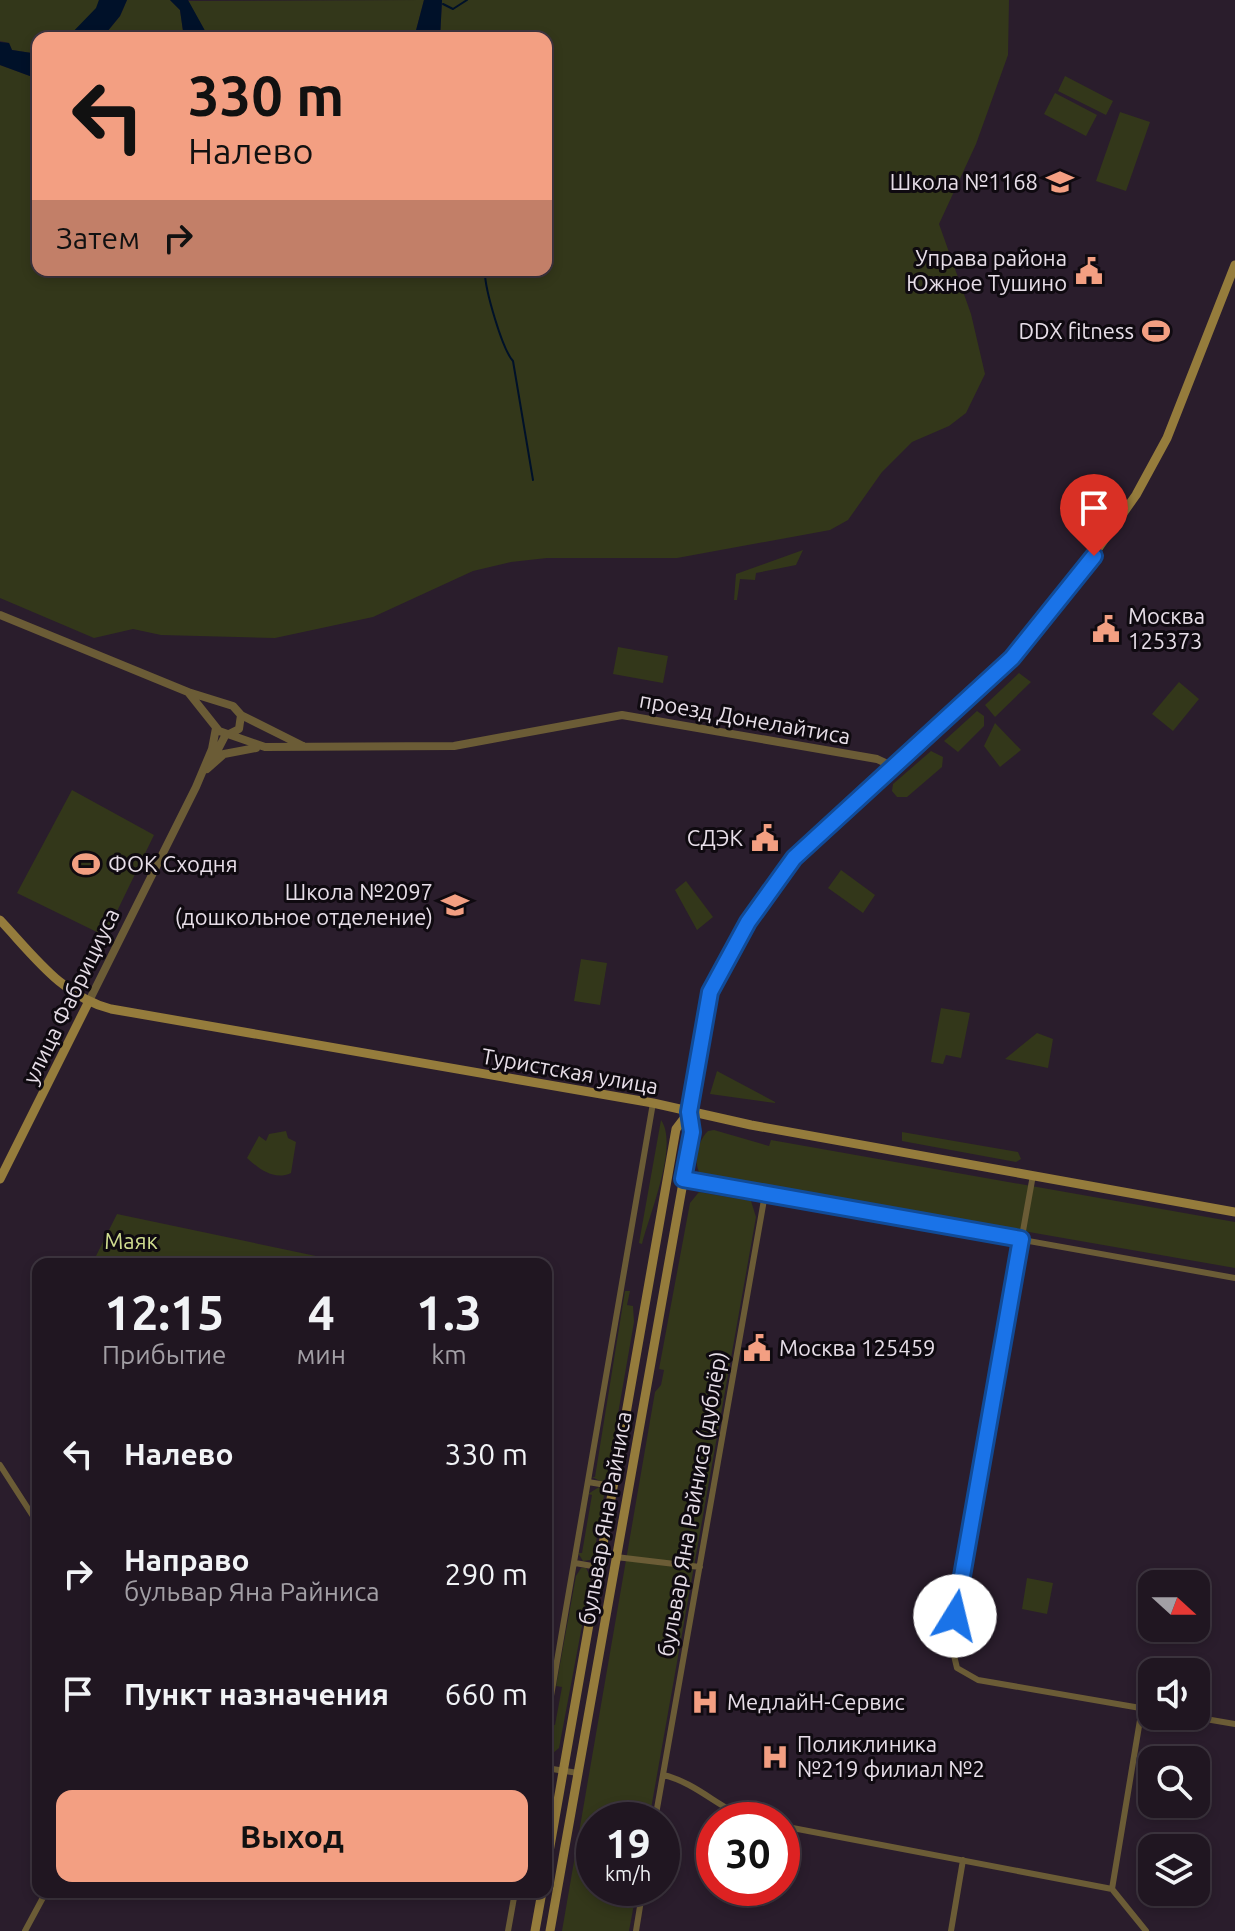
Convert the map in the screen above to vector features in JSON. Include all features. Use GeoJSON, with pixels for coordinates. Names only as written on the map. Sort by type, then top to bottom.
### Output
{"type":"FeatureCollection","features":[{"type":"Feature","properties":{"kind":"main road","name":"бульвар Яна Райниса"},"geometry":{"type":"LineString","coordinates":[[550,1931],[692,1132],[689,1112],[710,992],[733,945],[794,858],[892,766],[984,686],[1025,644],[1122,516],[1171,431],[1235,265]]}},
{"type":"Feature","properties":{"kind":"main road"},"geometry":{"type":"LineString","coordinates":[[0,920],[66,989],[88,1003]]}},
{"type":"Feature","properties":{"kind":"main road","name":"Туристская улица"},"geometry":{"type":"LineString","coordinates":[[88,1003],[149,1017],[653,1103],[1235,1212]]}},
{"type":"Feature","properties":{"kind":"main road","name":"улица Фабрициуса"},"geometry":{"type":"LineString","coordinates":[[0,1179],[88,1003]]}},
{"type":"Feature","properties":{"kind":"main road","name":"бульвар Яна Райниса"},"geometry":{"type":"LineString","coordinates":[[552,1834],[676,1129],[689,1112]]}},
{"type":"Feature","properties":{"kind":"main road"},"geometry":{"type":"LineString","coordinates":[[535,1931],[541,1898]]}},
{"type":"Feature","properties":{"kind":"street","name":"проезд Донелайтиса"},"geometry":{"type":"LineString","coordinates":[[0,615],[188,692],[236,708],[241,715],[304,746]]}},
{"type":"Feature","properties":{"kind":"street","name":"проезд Донелайтиса"},"geometry":{"type":"LineString","coordinates":[[188,692],[214,724],[228,734],[265,747],[454,746],[622,715],[877,759],[892,766]]}},
{"type":"Feature","properties":{"kind":"street"},"geometry":{"type":"LineString","coordinates":[[214,724],[217,709],[225,706]]}},
{"type":"Feature","properties":{"kind":"street"},"geometry":{"type":"LineString","coordinates":[[228,734],[239,729],[241,715]]}},
{"type":"Feature","properties":{"kind":"street","name":"улица Фабрициуса"},"geometry":{"type":"LineString","coordinates":[[88,1003],[196,787],[212,749],[214,724]]}},
{"type":"Feature","properties":{"kind":"street","name":"улица Фабрициуса"},"geometry":{"type":"LineString","coordinates":[[196,787],[228,734]]}},
{"type":"Feature","properties":{"kind":"street"},"geometry":{"type":"LineString","coordinates":[[207,769],[230,752],[265,747]]}},
{"type":"Feature","properties":{"kind":"street"},"geometry":{"type":"LineString","coordinates":[[552,1691],[653,1103]]}},
{"type":"Feature","properties":{"kind":"street"},"geometry":{"type":"LineString","coordinates":[[1033,1175],[951,1643],[957,1668],[978,1680],[1138,1707]]}},
{"type":"Feature","properties":{"kind":"street"},"geometry":{"type":"LineString","coordinates":[[683,1179],[1235,1278]]}},
{"type":"Feature","properties":{"kind":"street","name":"бульвар Яна Райниса (дублёр)"},"geometry":{"type":"LineString","coordinates":[[658,1802],[765,1194]]}},
{"type":"Feature","properties":{"kind":"street"},"geometry":{"type":"LineString","coordinates":[[0,1465],[32,1515]]}},
{"type":"Feature","properties":{"kind":"street"},"geometry":{"type":"LineString","coordinates":[[588,1482],[612,1486]]}},
{"type":"Feature","properties":{"kind":"street"},"geometry":{"type":"LineString","coordinates":[[616,1557],[700,1567]]}},
{"type":"Feature","properties":{"kind":"street"},"geometry":{"type":"LineString","coordinates":[[575,1563],[598,1567]]}},
{"type":"Feature","properties":{"kind":"street"},"geometry":{"type":"LineString","coordinates":[[1210,1720],[1235,1724]]}},
{"type":"Feature","properties":{"kind":"street"},"geometry":{"type":"LineString","coordinates":[[1112,1889],[1138,1730]]}},
{"type":"Feature","properties":{"kind":"street"},"geometry":{"type":"LineString","coordinates":[[552,1769],[578,1773]]}},
{"type":"Feature","properties":{"kind":"street"},"geometry":{"type":"LineString","coordinates":[[663,1775],[686,1782],[715,1802]]}},
{"type":"Feature","properties":{"kind":"street"},"geometry":{"type":"LineString","coordinates":[[800,1829],[1112,1889],[1146,1931]]}},
{"type":"Feature","properties":{"kind":"street"},"geometry":{"type":"LineString","coordinates":[[951,1931],[963,1860]]}},
{"type":"Feature","properties":{"kind":"street"},"geometry":{"type":"LineString","coordinates":[[25,1931],[43,1898]]}},
{"type":"Feature","properties":{"kind":"street"},"geometry":{"type":"LineString","coordinates":[[508,1931],[514,1898]]}},
{"type":"Feature","properties":{"kind":"street"},"geometry":{"type":"LineString","coordinates":[[636,1931],[640,1906]]}},
{"type":"Feature","properties":{"kind":"green space"},"geometry":{"type":"Polygon","coordinates":[[[0,0],[99,0],[97,9],[73,32],[32,32],[32,53],[12,50],[9,43],[0,41],[0,0]]]}},
{"type":"Feature","properties":{"kind":"green space"},"geometry":{"type":"Polygon","coordinates":[[[127,0],[170,0],[180,10],[183,32],[107,32],[120,16],[127,0]]]}},
{"type":"Feature","properties":{"kind":"green space"},"geometry":{"type":"Polygon","coordinates":[[[424,0],[416,32],[206,32],[188,1],[424,0]]]}},
{"type":"Feature","properties":{"kind":"green space"},"geometry":{"type":"Polygon","coordinates":[[[442,0],[1009,0],[1008,55],[976,144],[939,224],[971,314],[985,374],[966,413],[949,426],[912,442],[882,472],[848,520],[830,530],[677,558],[547,558],[511,562],[473,571],[373,617],[275,638],[161,635],[133,629],[94,638],[0,598],[0,65],[32,77],[32,276],[552,276],[552,32],[440,32],[442,0]]]}},
{"type":"Feature","properties":{"kind":"green space"},"geometry":{"type":"Polygon","coordinates":[[[1065,76],[1113,101],[1106,115],[1058,91],[1065,76]]]}},
{"type":"Feature","properties":{"kind":"green space"},"geometry":{"type":"Polygon","coordinates":[[[1055,93],[1097,115],[1086,136],[1044,114],[1055,93]]]}},
{"type":"Feature","properties":{"kind":"green space"},"geometry":{"type":"Polygon","coordinates":[[[1120,112],[1150,122],[1126,191],[1096,181],[1120,112]]]}},
{"type":"Feature","properties":{"kind":"green space"},"geometry":{"type":"Polygon","coordinates":[[[803,550],[796,565],[756,573],[755,580],[740,579],[737,600],[734,600],[736,574],[803,550]]]}},
{"type":"Feature","properties":{"kind":"green space"},"geometry":{"type":"Polygon","coordinates":[[[618,647],[668,656],[663,683],[613,674],[618,647]]]}},
{"type":"Feature","properties":{"kind":"green space"},"geometry":{"type":"Polygon","coordinates":[[[1019,673],[1031,682],[995,717],[985,705],[1019,673]]]}},
{"type":"Feature","properties":{"kind":"green space"},"geometry":{"type":"Polygon","coordinates":[[[1179,682],[1199,699],[1173,731],[1152,714],[1179,682]]]}},
{"type":"Feature","properties":{"kind":"green space"},"geometry":{"type":"Polygon","coordinates":[[[977,711],[984,716],[984,726],[958,752],[944,741],[977,711]]]}},
{"type":"Feature","properties":{"kind":"green space"},"geometry":{"type":"Polygon","coordinates":[[[995,723],[1021,750],[1000,767],[984,746],[995,723]]]}},
{"type":"Feature","properties":{"kind":"green space"},"geometry":{"type":"Polygon","coordinates":[[[931,751],[943,757],[942,767],[907,797],[897,797],[892,791],[893,784],[931,751]]]}},
{"type":"Feature","properties":{"kind":"green space","name":"ФОК Сходня"},"geometry":{"type":"Polygon","coordinates":[[[72,790],[154,835],[105,936],[17,893],[72,790]]]}},
{"type":"Feature","properties":{"kind":"green space"},"geometry":{"type":"Polygon","coordinates":[[[841,870],[875,895],[863,913],[828,888],[841,870]]]}},
{"type":"Feature","properties":{"kind":"green space"},"geometry":{"type":"Polygon","coordinates":[[[686,881],[713,917],[697,930],[675,890],[686,881]]]}},
{"type":"Feature","properties":{"kind":"green space"},"geometry":{"type":"Polygon","coordinates":[[[581,959],[607,963],[600,1005],[574,1001],[581,959]]]}},
{"type":"Feature","properties":{"kind":"green space"},"geometry":{"type":"Polygon","coordinates":[[[941,1008],[970,1013],[961,1058],[946,1055],[943,1064],[931,1062],[941,1008]]]}},
{"type":"Feature","properties":{"kind":"green space"},"geometry":{"type":"Polygon","coordinates":[[[1037,1033],[1053,1039],[1048,1068],[1005,1059],[1037,1033]]]}},
{"type":"Feature","properties":{"kind":"green space"},"geometry":{"type":"Polygon","coordinates":[[[717,1071],[775,1102],[775,1103],[710,1094],[717,1071]]]}},
{"type":"Feature","properties":{"kind":"green space"},"geometry":{"type":"Polygon","coordinates":[[[661,1120],[666,1131],[665,1163],[642,1244],[639,1243],[661,1120]]]}},
{"type":"Feature","properties":{"kind":"green space"},"geometry":{"type":"Polygon","coordinates":[[[714,1130],[769,1146],[771,1140],[1235,1222],[1235,1268],[701,1175],[697,1165],[699,1146],[704,1135],[714,1130]]]}},
{"type":"Feature","properties":{"kind":"green space"},"geometry":{"type":"Polygon","coordinates":[[[286,1131],[288,1138],[296,1142],[291,1173],[273,1175],[247,1158],[259,1136],[266,1141],[269,1134],[286,1131]]]}},
{"type":"Feature","properties":{"kind":"green space"},"geometry":{"type":"Polygon","coordinates":[[[902,1132],[1018,1152],[1021,1159],[1016,1162],[902,1141],[902,1132]]]}},
{"type":"Feature","properties":{"kind":"green space"},"geometry":{"type":"Polygon","coordinates":[[[699,1192],[751,1201],[756,1217],[652,1802],[584,1802],[655,1392],[661,1385],[664,1370],[659,1369],[690,1203],[699,1192]]]}},
{"type":"Feature","properties":{"kind":"green space","name":"Маяк"},"geometry":{"type":"Polygon","coordinates":[[[117,1214],[326,1258],[95,1258],[117,1214]]]}},
{"type":"Feature","properties":{"kind":"green space"},"geometry":{"type":"Polygon","coordinates":[[[625,1291],[630,1291],[627,1305],[633,1306],[634,1322],[607,1477],[602,1482],[592,1477],[595,1477],[625,1291]]]}},
{"type":"Feature","properties":{"kind":"green space"},"geometry":{"type":"Polygon","coordinates":[[[599,1487],[604,1496],[594,1554],[590,1560],[583,1561],[578,1553],[582,1553],[592,1495],[588,1494],[599,1487]]]}},
{"type":"Feature","properties":{"kind":"green space"},"geometry":{"type":"Polygon","coordinates":[[[581,1568],[586,1568],[591,1578],[559,1748],[552,1754],[552,1725],[555,1725],[562,1687],[556,1686],[576,1576],[581,1568]]]}},
{"type":"Feature","properties":{"kind":"green space"},"geometry":{"type":"Polygon","coordinates":[[[1027,1578],[1053,1583],[1047,1614],[1022,1609],[1027,1578]]]}},
{"type":"Feature","properties":{"kind":"green space"},"geometry":{"type":"Polygon","coordinates":[[[576,1850],[576,1906],[634,1906],[629,1931],[562,1931],[576,1850]]]}},
{"type":"Feature","properties":{"kind":"water"},"geometry":{"type":"Polygon","coordinates":[[[99,0],[127,0],[120,16],[107,32],[73,32],[96,8],[99,0]]]}},
{"type":"Feature","properties":{"kind":"water"},"geometry":{"type":"Polygon","coordinates":[[[170,0],[188,0],[206,32],[183,32],[180,10],[170,0]]]}},
{"type":"Feature","properties":{"kind":"water"},"geometry":{"type":"Polygon","coordinates":[[[424,0],[442,0],[440,32],[416,32],[424,0]]]}},
{"type":"Feature","properties":{"kind":"water"},"geometry":{"type":"Polygon","coordinates":[[[0,42],[9,43],[12,50],[32,53],[32,77],[0,65],[0,42]]]}},
{"type":"Feature","properties":{"kind":"waterway"},"geometry":{"type":"LineString","coordinates":[[443,4],[453,9],[467,0]]}},
{"type":"Feature","properties":{"kind":"waterway"},"geometry":{"type":"LineString","coordinates":[[485,276],[499,332],[513,361],[533,480]]}},
{"type":"Feature","properties":{"kind":"place","name":"Школа №1168"},"geometry":{"type":"Point","coordinates":[1060,182]}},
{"type":"Feature","properties":{"kind":"place","name":"Управа района Южное Тушино"},"geometry":{"type":"Point","coordinates":[1089,271]}},
{"type":"Feature","properties":{"kind":"place","name":"DDX fitness"},"geometry":{"type":"Point","coordinates":[1156,331]}},
{"type":"Feature","properties":{"kind":"place","name":"Москва 125373"},"geometry":{"type":"Point","coordinates":[1106,629]}},
{"type":"Feature","properties":{"kind":"place","name":"СДЭК"},"geometry":{"type":"Point","coordinates":[765,838]}},
{"type":"Feature","properties":{"kind":"place","name":"ФОК Сходня"},"geometry":{"type":"Point","coordinates":[86,864]}},
{"type":"Feature","properties":{"kind":"place","name":"Школа №2097 (дошкольное отделение)"},"geometry":{"type":"Point","coordinates":[455,905]}},
{"type":"Feature","properties":{"kind":"place","name":"Москва 125459"},"geometry":{"type":"Point","coordinates":[757,1348]}},
{"type":"Feature","properties":{"kind":"place","name":"МедлайН-Сервис"},"geometry":{"type":"Point","coordinates":[705,1702]}},
{"type":"Feature","properties":{"kind":"place","name":"Поликлиника №219 филиал №2"},"geometry":{"type":"Point","coordinates":[775,1757]}},
{"type":"Feature","properties":{"kind":"route"},"geometry":{"type":"LineString","coordinates":[[955,1616],[1021,1239],[683,1179],[692,1132],[689,1112],[710,992],[733,945],[782,873],[839,813],[1012,658],[1094,556]]}}]}
